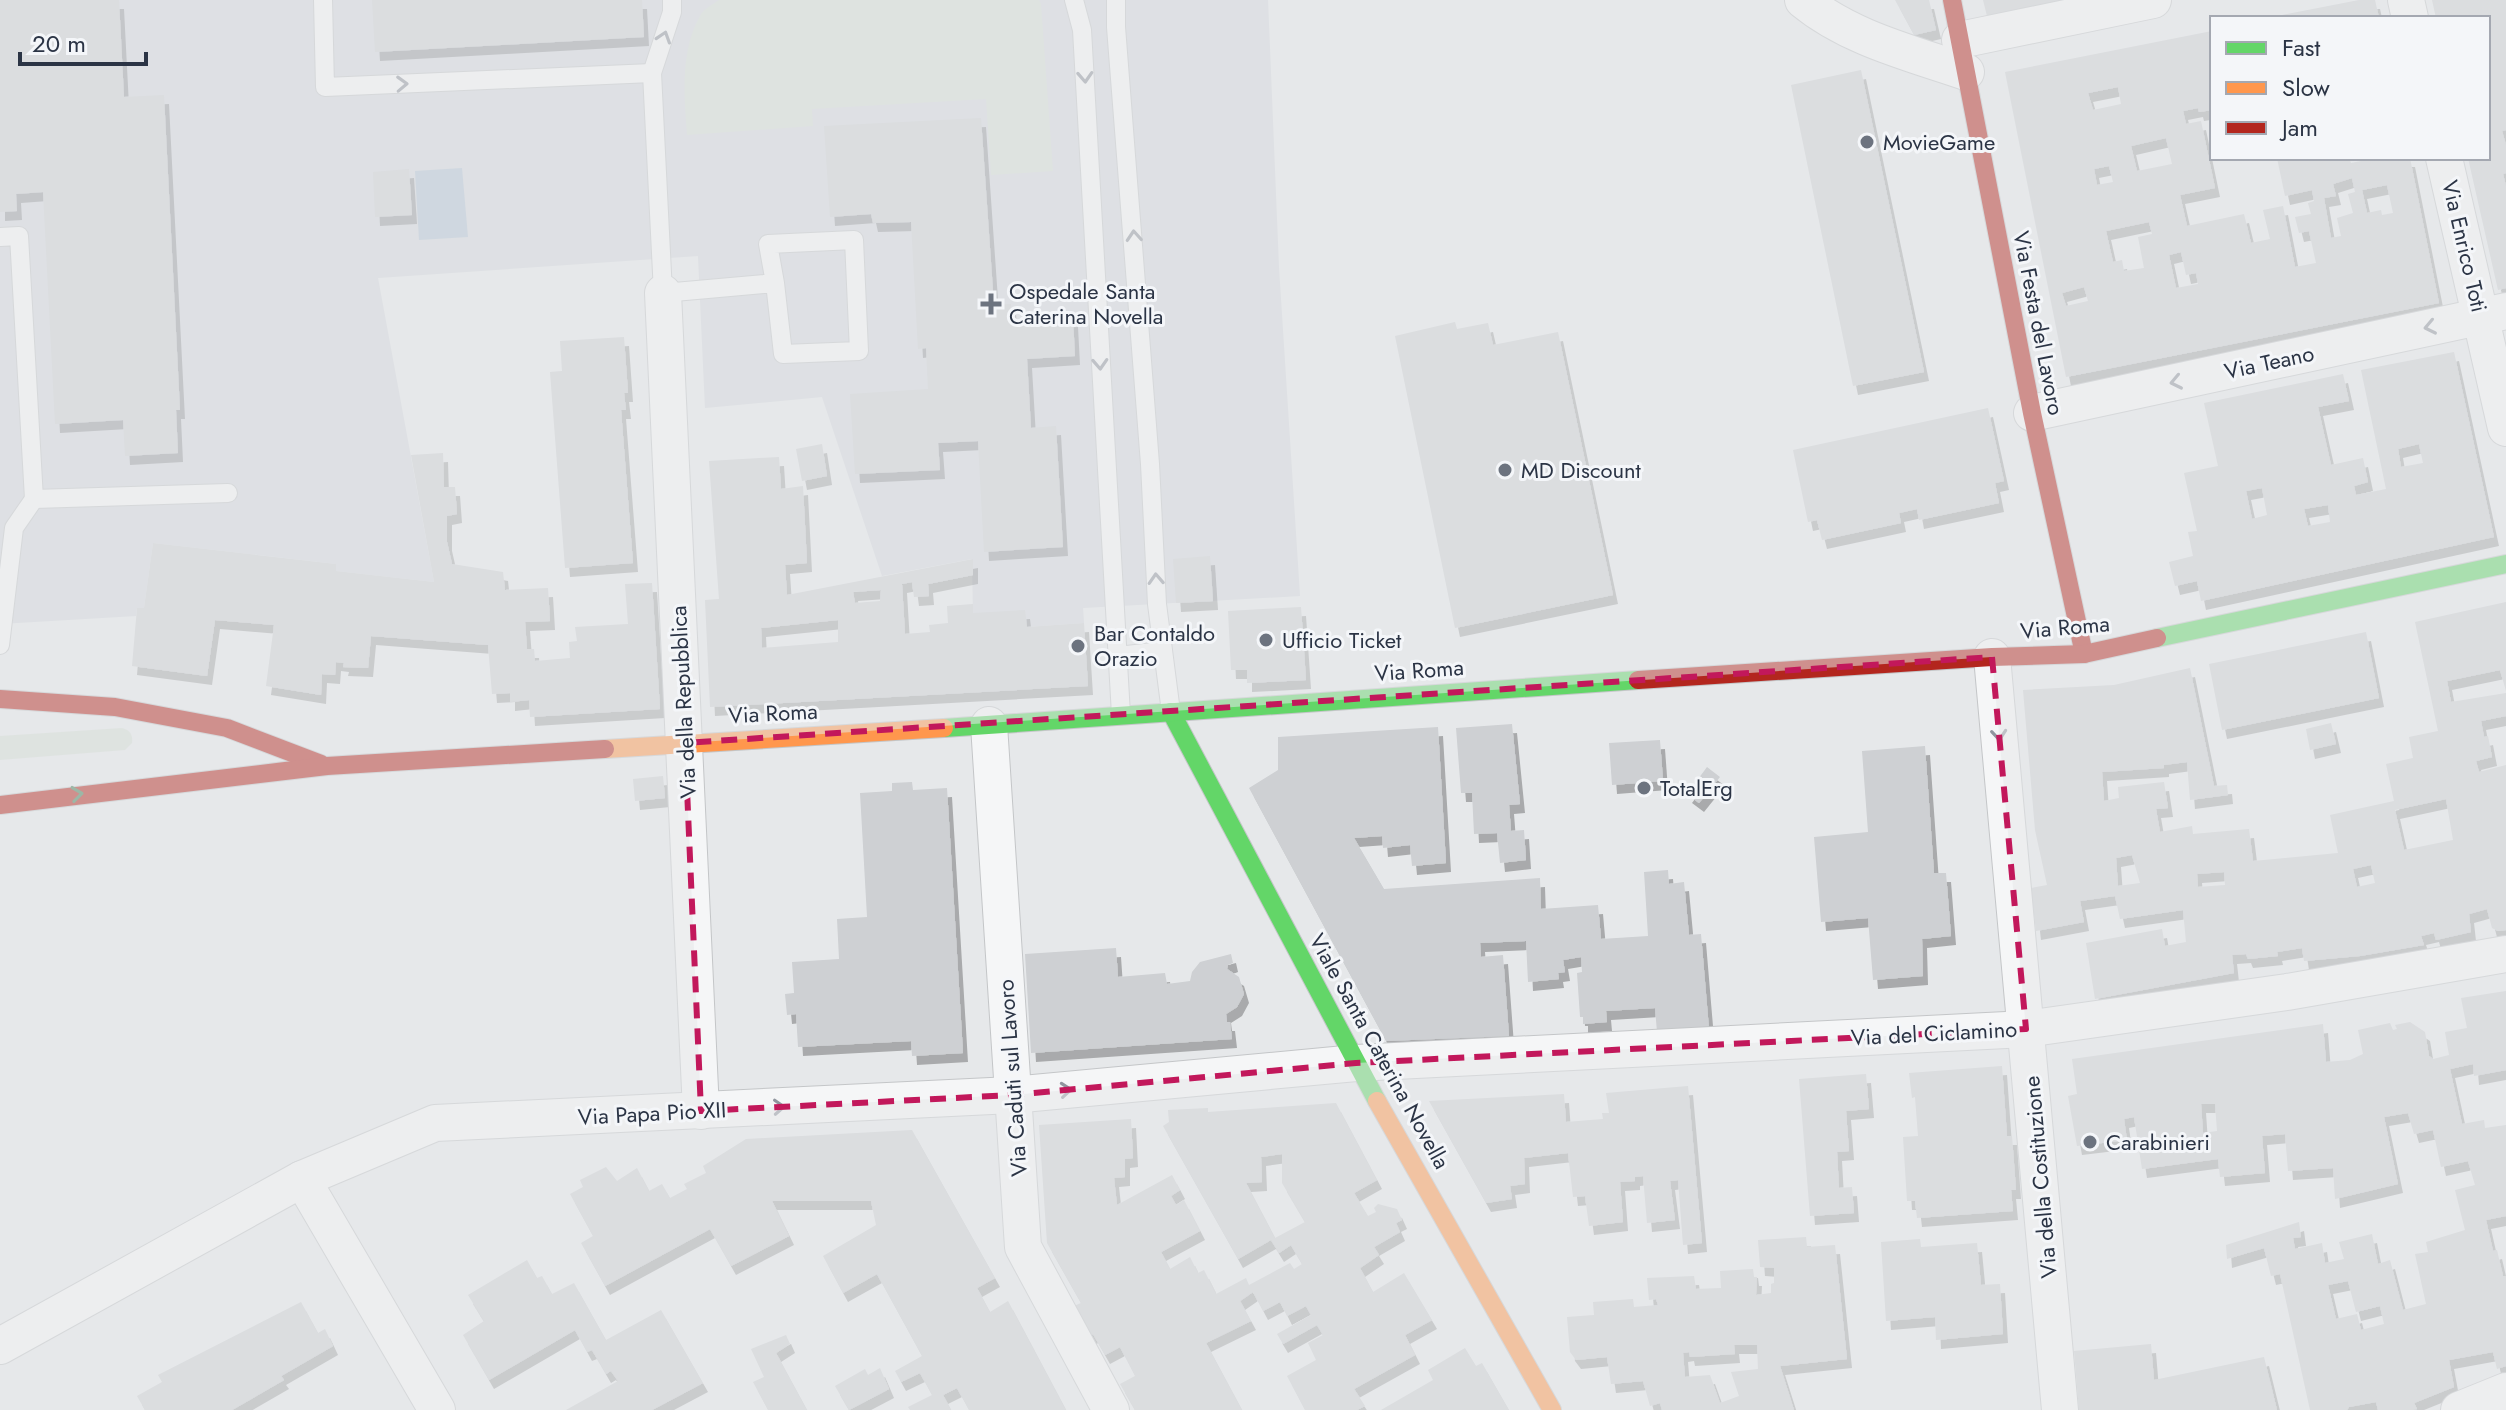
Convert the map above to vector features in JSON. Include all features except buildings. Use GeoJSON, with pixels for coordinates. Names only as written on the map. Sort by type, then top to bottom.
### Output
{"type":"FeatureCollection","features":[{"type":"Feature","properties":{"kind":"main road","name":"Via Festa del Lavoro"},"geometry":{"type":"LineString","coordinates":[[1952,0],[2032,413],[2084,654]]}},
{"type":"Feature","properties":{"kind":"main road","name":"Via Roma"},"geometry":{"type":"LineString","coordinates":[[0,805],[327,766],[1992,657],[2084,654],[2506,564]]}},
{"type":"Feature","properties":{"kind":"main road"},"geometry":{"type":"LineString","coordinates":[[0,699],[115,707],[227,728],[327,766]]}},
{"type":"Feature","properties":{"kind":"main road","name":"Viale Santa Caterina Novella"},"geometry":{"type":"LineString","coordinates":[[1171,712],[1356,1063],[1552,1410]]}},
{"type":"Feature","properties":{"kind":"street"},"geometry":{"type":"LineString","coordinates":[[1803,0],[1819,13],[1869,38],[1963,56],[2153,0]]}},
{"type":"Feature","properties":{"kind":"street","name":"Via Enrico Toti"},"geometry":{"type":"LineString","coordinates":[[2445,160],[2494,313],[2506,428]]}},
{"type":"Feature","properties":{"kind":"street","name":"Via della Repubblica"},"geometry":{"type":"LineString","coordinates":[[663,293],[701,1111]]}},
{"type":"Feature","properties":{"kind":"street","name":"Via Teano"},"geometry":{"type":"LineString","coordinates":[[2032,413],[2494,313]]}},
{"type":"Feature","properties":{"kind":"street","name":"Via della Costituzione"},"geometry":{"type":"LineString","coordinates":[[1992,657],[2060,1410]]}},
{"type":"Feature","properties":{"kind":"street","name":"Via Caduti sul Lavoro"},"geometry":{"type":"LineString","coordinates":[[989,725],[1023,1247],[1111,1410]]}},
{"type":"Feature","properties":{"kind":"street","name":"Via del Ciclamino"},"geometry":{"type":"LineString","coordinates":[[1356,1063],[2026,1029],[2287,992],[2506,954]]}},
{"type":"Feature","properties":{"kind":"street","name":"Via Papa Pio XII"},"geometry":{"type":"LineString","coordinates":[[0,1346],[302,1179],[435,1123],[1012,1095],[1356,1063]]}},
{"type":"Feature","properties":{"kind":"street"},"geometry":{"type":"LineString","coordinates":[[302,1179],[437,1410]]}},
{"type":"Feature","properties":{"kind":"street"},"geometry":{"type":"LineString","coordinates":[[2459,1410],[2506,1391]]}},
{"type":"Feature","properties":{"kind":"lane"},"geometry":{"type":"LineString","coordinates":[[323,0],[325,87],[652,73]]}},
{"type":"Feature","properties":{"kind":"lane"},"geometry":{"type":"LineString","coordinates":[[672,0],[672,12],[652,73],[663,293],[775,283]]}},
{"type":"Feature","properties":{"kind":"lane"},"geometry":{"type":"LineString","coordinates":[[1074,0],[1082,30],[1121,716]]}},
{"type":"Feature","properties":{"kind":"lane"},"geometry":{"type":"LineString","coordinates":[[1116,0],[1162,651],[1171,712]]}},
{"type":"Feature","properties":{"kind":"lane"},"geometry":{"type":"LineString","coordinates":[[0,237],[19,236],[34,499],[14,528],[0,645]]}},
{"type":"Feature","properties":{"kind":"lane"},"geometry":{"type":"LineString","coordinates":[[854,240],[859,351],[783,354],[775,283],[768,244],[854,240]]}},
{"type":"Feature","properties":{"kind":"lane"},"geometry":{"type":"LineString","coordinates":[[34,499],[228,493]]}},
{"type":"Feature","properties":{"kind":"lane"},"geometry":{"type":"LineString","coordinates":[[1118,656],[1162,651]]}},
{"type":"Feature","properties":{"kind":"highlighted area"},"geometry":{"type":"Polygon","coordinates":[[[1992,657],[2026,1029],[1356,1063],[1012,1095],[701,1111],[685,743],[1992,657]]]}},
{"type":"Feature","properties":{"kind":"shaded area","name":"Ospedale Santa Caterina Novella"},"geometry":{"type":"Polygon","coordinates":[[[0,0],[1268,0],[1279,268],[1300,596],[1083,608],[1084,623],[1027,627],[973,613],[972,559],[882,576],[822,397],[705,408],[698,256],[378,278],[434,582],[336,571],[336,564],[153,543],[144,608],[137,608],[136,616],[0,624],[0,0]]]}},
{"type":"Feature","properties":{"kind":"shaded area"},"geometry":{"type":"Polygon","coordinates":[[[719,0],[1039,0],[1053,171],[991,175],[986,99],[812,109],[813,126],[687,135],[685,74],[689,44],[701,14],[719,0]]]}},
{"type":"Feature","properties":{"kind":"shaded area"},"geometry":{"type":"Polygon","coordinates":[[[122,728],[132,738],[132,743],[125,750],[0,760],[0,736],[122,728]]]}},
{"type":"Feature","properties":{"kind":"water"},"geometry":{"type":"Polygon","coordinates":[[[462,168],[468,237],[419,240],[415,171],[462,168]]]}},
{"type":"Feature","properties":{"kind":"traffic: fast"},"geometry":{"type":"LineString","coordinates":[[2157,638],[2506,564]]}},
{"type":"Feature","properties":{"kind":"traffic: fast"},"geometry":{"type":"LineString","coordinates":[[944,728],[1638,680]]}},
{"type":"Feature","properties":{"kind":"traffic: fast"},"geometry":{"type":"LineString","coordinates":[[1171,712],[1377,1101]]}},
{"type":"Feature","properties":{"kind":"traffic: slow"},"geometry":{"type":"LineString","coordinates":[[605,749],[944,728]]}},
{"type":"Feature","properties":{"kind":"traffic: slow"},"geometry":{"type":"LineString","coordinates":[[1377,1101],[1552,1410]]}},
{"type":"Feature","properties":{"kind":"traffic: jam"},"geometry":{"type":"LineString","coordinates":[[1952,0],[2032,413],[2084,654]]}},
{"type":"Feature","properties":{"kind":"traffic: jam"},"geometry":{"type":"LineString","coordinates":[[1638,680],[2084,654],[2157,638]]}},
{"type":"Feature","properties":{"kind":"traffic: jam"},"geometry":{"type":"LineString","coordinates":[[0,699],[115,707],[227,728],[321,764]]}},
{"type":"Feature","properties":{"kind":"traffic: jam"},"geometry":{"type":"LineString","coordinates":[[0,805],[327,766],[605,749]]}},
{"type":"Feature","properties":{"kind":"place","name":"MovieGame"},"geometry":{"type":"Point","coordinates":[1867,142]}},
{"type":"Feature","properties":{"kind":"place","name":"Ospedale Santa Caterina Novella"},"geometry":{"type":"Point","coordinates":[991,304]}},
{"type":"Feature","properties":{"kind":"place","name":"MD Discount"},"geometry":{"type":"Point","coordinates":[1505,470]}},
{"type":"Feature","properties":{"kind":"place","name":"Ufficio Ticket"},"geometry":{"type":"Point","coordinates":[1266,640]}},
{"type":"Feature","properties":{"kind":"place","name":"Bar Contaldo Orazio"},"geometry":{"type":"Point","coordinates":[1078,646]}},
{"type":"Feature","properties":{"kind":"place","name":"TotalErg"},"geometry":{"type":"Point","coordinates":[1644,788]}},
{"type":"Feature","properties":{"kind":"place","name":"Carabinieri"},"geometry":{"type":"Point","coordinates":[2090,1142]}}]}
